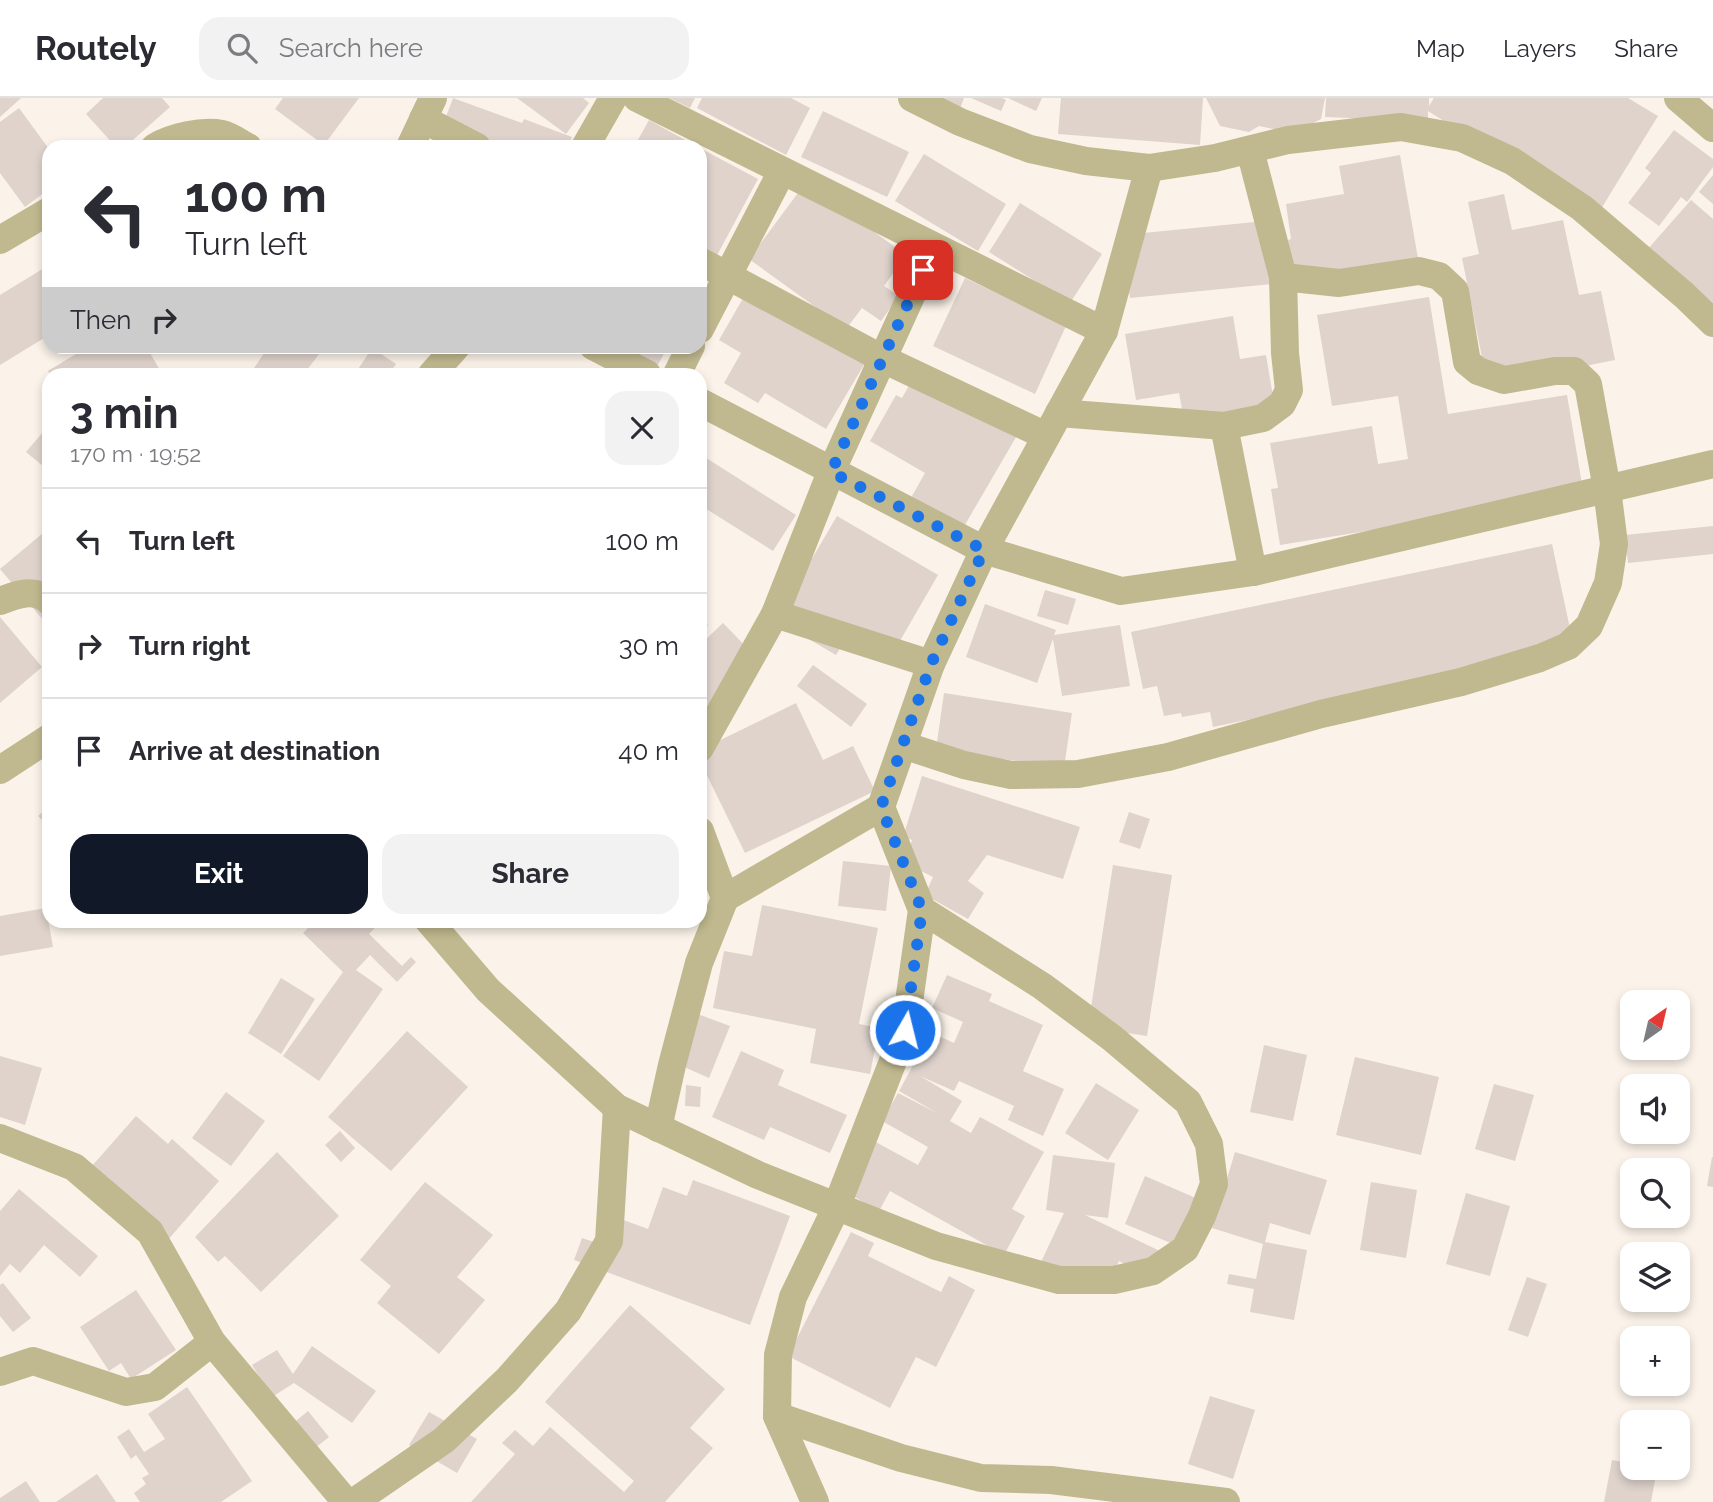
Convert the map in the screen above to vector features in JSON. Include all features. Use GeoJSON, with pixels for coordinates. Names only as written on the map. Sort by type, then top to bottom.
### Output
{"type":"FeatureCollection","features":[{"type":"Feature","properties":{"kind":"street"},"geometry":{"type":"LineString","coordinates":[[588,140],[613,98]]}},
{"type":"Feature","properties":{"kind":"street"},"geometry":{"type":"LineString","coordinates":[[637,98],[1104,331]]}},
{"type":"Feature","properties":{"kind":"street"},"geometry":{"type":"LineString","coordinates":[[912,98],[960,122],[1030,149],[1086,161],[1149,168],[1215,158],[1288,140],[1401,127],[1462,138],[1512,161],[1582,208],[1713,323]]}},
{"type":"Feature","properties":{"kind":"street"},"geometry":{"type":"LineString","coordinates":[[1678,98],[1713,128]]}},
{"type":"Feature","properties":{"kind":"street"},"geometry":{"type":"LineString","coordinates":[[413,140],[428,109],[468,140]]}},
{"type":"Feature","properties":{"kind":"street"},"geometry":{"type":"LineString","coordinates":[[171,140],[199,133],[222,134],[234,140]]}},
{"type":"Feature","properties":{"kind":"street"},"geometry":{"type":"LineString","coordinates":[[707,265],[883,359],[1053,425],[1224,426],[1263,418],[1282,404],[1289,390],[1283,277],[1250,150]]}},
{"type":"Feature","properties":{"kind":"street"},"geometry":{"type":"LineString","coordinates":[[659,1128],[672,1065],[699,963],[725,898],[881,807],[931,664],[984,550],[1104,331],[1149,168]]}},
{"type":"Feature","properties":{"kind":"street"},"geometry":{"type":"LineString","coordinates":[[707,315],[782,171]]}},
{"type":"Feature","properties":{"kind":"street"},"geometry":{"type":"LineString","coordinates":[[0,240],[42,215]]}},
{"type":"Feature","properties":{"kind":"street"},"geometry":{"type":"LineString","coordinates":[[707,735],[775,614],[831,472],[933,248]]}},
{"type":"Feature","properties":{"kind":"street"},"geometry":{"type":"LineString","coordinates":[[903,745],[964,765],[1012,775],[1078,774],[1168,757],[1321,713],[1461,682],[1540,658],[1568,646],[1588,626],[1608,583],[1614,544],[1588,384],[1574,371],[1555,371],[1504,380],[1478,371],[1467,362],[1455,291],[1439,276],[1419,271],[1339,283],[1283,277]]}},
{"type":"Feature","properties":{"kind":"street"},"geometry":{"type":"LineString","coordinates":[[437,368],[450,354]]}},
{"type":"Feature","properties":{"kind":"street"},"geometry":{"type":"LineString","coordinates":[[608,354],[635,368]]}},
{"type":"Feature","properties":{"kind":"street"},"geometry":{"type":"LineString","coordinates":[[707,406],[984,550],[1121,591],[1253,572],[1713,464]]}},
{"type":"Feature","properties":{"kind":"street"},"geometry":{"type":"LineString","coordinates":[[1224,426],[1253,572]]}},
{"type":"Feature","properties":{"kind":"street"},"geometry":{"type":"LineString","coordinates":[[0,601],[26,593],[37,593],[42,596]]}},
{"type":"Feature","properties":{"kind":"street"},"geometry":{"type":"LineString","coordinates":[[775,614],[931,664]]}},
{"type":"Feature","properties":{"kind":"street"},"geometry":{"type":"LineString","coordinates":[[0,770],[42,743]]}},
{"type":"Feature","properties":{"kind":"street"},"geometry":{"type":"LineString","coordinates":[[815,1502],[777,1416],[778,1355],[793,1297],[836,1208],[905,1030],[922,910],[881,807]]}},
{"type":"Feature","properties":{"kind":"street"},"geometry":{"type":"LineString","coordinates":[[707,850],[725,898]]}},
{"type":"Feature","properties":{"kind":"street"},"geometry":{"type":"LineString","coordinates":[[435,928],[488,990],[617,1108],[758,1175],[936,1246],[1059,1280],[1114,1280],[1153,1271],[1185,1249],[1214,1184],[1209,1144],[1188,1101],[1112,1038],[1042,986],[922,910]]}},
{"type":"Feature","properties":{"kind":"street"},"geometry":{"type":"LineString","coordinates":[[354,1502],[444,1440],[507,1380],[568,1311],[609,1241],[617,1108]]}},
{"type":"Feature","properties":{"kind":"street"},"geometry":{"type":"LineString","coordinates":[[0,1138],[74,1167],[150,1232],[212,1342],[346,1502]]}},
{"type":"Feature","properties":{"kind":"street"},"geometry":{"type":"LineString","coordinates":[[0,1371],[33,1362],[126,1392],[155,1387],[212,1342]]}},
{"type":"Feature","properties":{"kind":"street"},"geometry":{"type":"LineString","coordinates":[[777,1416],[901,1458],[981,1478],[1051,1480],[1226,1502]]}},
{"type":"Feature","properties":{"kind":"building"},"geometry":{"type":"Polygon","coordinates":[[[0,98],[21,98],[0,117],[0,98]]]}},
{"type":"Feature","properties":{"kind":"building"},"geometry":{"type":"Polygon","coordinates":[[[103,98],[162,98],[170,107],[133,140],[110,140],[86,114],[103,98]]]}},
{"type":"Feature","properties":{"kind":"building"},"geometry":{"type":"Polygon","coordinates":[[[283,98],[359,98],[328,140],[317,140],[275,109],[283,98]]]}},
{"type":"Feature","properties":{"kind":"building"},"geometry":{"type":"Polygon","coordinates":[[[453,98],[522,123],[524,119],[572,137],[571,140],[452,140],[439,135],[453,98]]]}},
{"type":"Feature","properties":{"kind":"building"},"geometry":{"type":"Polygon","coordinates":[[[517,98],[583,98],[589,103],[566,134],[517,98]]]}},
{"type":"Feature","properties":{"kind":"building"},"geometry":{"type":"Polygon","coordinates":[[[669,98],[695,98],[690,108],[669,98]]]}},
{"type":"Feature","properties":{"kind":"building"},"geometry":{"type":"Polygon","coordinates":[[[702,98],[791,98],[810,108],[786,155],[697,108],[702,98]]]}},
{"type":"Feature","properties":{"kind":"building"},"geometry":{"type":"Polygon","coordinates":[[[927,98],[964,98],[959,111],[927,98]]]}},
{"type":"Feature","properties":{"kind":"building"},"geometry":{"type":"Polygon","coordinates":[[[971,98],[1002,98],[1006,100],[1001,111],[971,98]]]}},
{"type":"Feature","properties":{"kind":"building"},"geometry":{"type":"Polygon","coordinates":[[[1008,98],[1042,98],[1036,111],[1008,98]]]}},
{"type":"Feature","properties":{"kind":"building"},"geometry":{"type":"Polygon","coordinates":[[[1061,98],[1203,98],[1200,145],[1058,134],[1061,98]]]}},
{"type":"Feature","properties":{"kind":"building"},"geometry":{"type":"Polygon","coordinates":[[[1206,98],[1325,98],[1321,119],[1293,133],[1259,126],[1249,132],[1220,126],[1206,98]]]}},
{"type":"Feature","properties":{"kind":"building"},"geometry":{"type":"Polygon","coordinates":[[[1326,98],[1429,98],[1429,106],[1434,98],[1628,98],[1658,116],[1596,217],[1428,111],[1428,121],[1325,117],[1326,98]]]}},
{"type":"Feature","properties":{"kind":"building"},"geometry":{"type":"Polygon","coordinates":[[[19,108],[42,140],[42,194],[25,207],[0,173],[0,122],[19,108]]]}},
{"type":"Feature","properties":{"kind":"building"},"geometry":{"type":"Polygon","coordinates":[[[823,111],[909,152],[887,197],[801,157],[823,111]]]}},
{"type":"Feature","properties":{"kind":"building"},"geometry":{"type":"Polygon","coordinates":[[[649,120],[685,140],[638,140],[649,120]]]}},
{"type":"Feature","properties":{"kind":"building"},"geometry":{"type":"Polygon","coordinates":[[[1674,130],[1713,159],[1713,167],[1687,202],[1681,197],[1659,226],[1628,203],[1651,173],[1645,168],[1674,130]]]}},
{"type":"Feature","properties":{"kind":"building"},"geometry":{"type":"Polygon","coordinates":[[[707,152],[758,179],[707,274],[707,152]]]}},
{"type":"Feature","properties":{"kind":"building"},"geometry":{"type":"Polygon","coordinates":[[[924,154],[1006,204],[978,251],[895,201],[924,154]]]}},
{"type":"Feature","properties":{"kind":"building"},"geometry":{"type":"Polygon","coordinates":[[[1400,155],[1420,270],[1297,291],[1288,240],[1291,239],[1286,204],[1344,194],[1339,166],[1400,155]]]}},
{"type":"Feature","properties":{"kind":"building"},"geometry":{"type":"Polygon","coordinates":[[[1713,175],[1713,204],[1699,192],[1713,175]]]}},
{"type":"Feature","properties":{"kind":"building"},"geometry":{"type":"Polygon","coordinates":[[[806,182],[906,255],[884,286],[899,296],[881,321],[862,308],[846,329],[749,259],[806,182]]]}},
{"type":"Feature","properties":{"kind":"building"},"geometry":{"type":"Polygon","coordinates":[[[1504,194],[1512,230],[1563,220],[1579,295],[1601,291],[1615,360],[1570,369],[1486,377],[1462,258],[1479,254],[1468,202],[1504,194]]]}},
{"type":"Feature","properties":{"kind":"building"},"geometry":{"type":"Polygon","coordinates":[[[1691,200],[1713,219],[1713,320],[1640,258],[1691,200]]]}},
{"type":"Feature","properties":{"kind":"building"},"geometry":{"type":"Polygon","coordinates":[[[1020,203],[1102,254],[1070,303],[989,252],[1020,203]]]}},
{"type":"Feature","properties":{"kind":"building"},"geometry":{"type":"Polygon","coordinates":[[[1265,221],[1272,284],[1130,298],[1123,235],[1265,221]]]}},
{"type":"Feature","properties":{"kind":"building"},"geometry":{"type":"Polygon","coordinates":[[[42,269],[42,339],[0,365],[0,295],[42,269]]]}},
{"type":"Feature","properties":{"kind":"building"},"geometry":{"type":"Polygon","coordinates":[[[965,278],[1066,326],[1035,394],[933,346],[965,278]]]}},
{"type":"Feature","properties":{"kind":"building"},"geometry":{"type":"Polygon","coordinates":[[[746,293],[865,363],[826,429],[765,393],[758,403],[724,383],[741,353],[719,340],[746,293]]]}},
{"type":"Feature","properties":{"kind":"building"},"geometry":{"type":"Polygon","coordinates":[[[1429,297],[1448,414],[1567,395],[1584,496],[1280,545],[1271,489],[1278,488],[1270,443],[1372,426],[1378,464],[1408,459],[1398,396],[1332,406],[1317,315],[1429,297]]]}},
{"type":"Feature","properties":{"kind":"building"},"geometry":{"type":"Polygon","coordinates":[[[1233,316],[1240,359],[1266,355],[1276,414],[1186,430],[1179,393],[1136,400],[1125,334],[1233,316]]]}},
{"type":"Feature","properties":{"kind":"building"},"geometry":{"type":"Polygon","coordinates":[[[76,354],[151,354],[159,368],[53,368],[76,354]]]}},
{"type":"Feature","properties":{"kind":"building"},"geometry":{"type":"Polygon","coordinates":[[[264,354],[319,354],[308,368],[254,368],[264,354]]]}},
{"type":"Feature","properties":{"kind":"building"},"geometry":{"type":"Polygon","coordinates":[[[368,354],[381,354],[396,364],[393,368],[359,368],[368,354]]]}},
{"type":"Feature","properties":{"kind":"building"},"geometry":{"type":"Polygon","coordinates":[[[617,354],[664,354],[656,368],[642,368],[617,354]]]}},
{"type":"Feature","properties":{"kind":"building"},"geometry":{"type":"Polygon","coordinates":[[[916,373],[1019,432],[959,535],[907,505],[925,473],[870,441],[896,395],[902,398],[916,373]]]}},
{"type":"Feature","properties":{"kind":"building"},"geometry":{"type":"Polygon","coordinates":[[[42,433],[42,465],[26,452],[42,433]]]}},
{"type":"Feature","properties":{"kind":"building"},"geometry":{"type":"Polygon","coordinates":[[[707,458],[796,515],[773,551],[707,509],[707,458]]]}},
{"type":"Feature","properties":{"kind":"building"},"geometry":{"type":"Polygon","coordinates":[[[837,516],[938,575],[890,658],[849,634],[836,655],[776,620],[837,516]]]}},
{"type":"Feature","properties":{"kind":"building"},"geometry":{"type":"Polygon","coordinates":[[[1713,526],[1713,554],[1628,563],[1625,535],[1713,526]]]}},
{"type":"Feature","properties":{"kind":"building"},"geometry":{"type":"Polygon","coordinates":[[[42,534],[42,619],[0,569],[42,534]]]}},
{"type":"Feature","properties":{"kind":"building"},"geometry":{"type":"Polygon","coordinates":[[[1552,544],[1575,652],[1213,727],[1210,712],[1182,717],[1181,713],[1164,716],[1157,686],[1143,689],[1131,632],[1552,544]]]}},
{"type":"Feature","properties":{"kind":"building"},"geometry":{"type":"Polygon","coordinates":[[[1045,590],[1076,599],[1068,625],[1037,616],[1045,590]]]}},
{"type":"Feature","properties":{"kind":"building"},"geometry":{"type":"Polygon","coordinates":[[[985,604],[1056,630],[1054,635],[1120,625],[1130,686],[1062,696],[1053,639],[1037,683],[966,657],[985,604]]]}},
{"type":"Feature","properties":{"kind":"building"},"geometry":{"type":"Polygon","coordinates":[[[0,617],[42,667],[0,703],[0,617]]]}},
{"type":"Feature","properties":{"kind":"building"},"geometry":{"type":"Polygon","coordinates":[[[723,623],[758,659],[707,708],[707,638],[723,623]]]}},
{"type":"Feature","properties":{"kind":"building"},"geometry":{"type":"Polygon","coordinates":[[[813,665],[867,704],[851,727],[797,686],[813,665]]]}},
{"type":"Feature","properties":{"kind":"building"},"geometry":{"type":"Polygon","coordinates":[[[944,693],[1072,713],[1064,768],[936,749],[944,693]]]}},
{"type":"Feature","properties":{"kind":"building"},"geometry":{"type":"Polygon","coordinates":[[[796,703],[823,760],[853,746],[875,791],[745,853],[707,775],[707,747],[796,703]]]}},
{"type":"Feature","properties":{"kind":"building"},"geometry":{"type":"Polygon","coordinates":[[[922,776],[1080,827],[1063,879],[987,855],[968,881],[984,893],[968,919],[925,895],[933,877],[905,863],[912,840],[903,837],[922,776]]]}},
{"type":"Feature","properties":{"kind":"building"},"geometry":{"type":"Polygon","coordinates":[[[1129,812],[1150,819],[1140,849],[1119,842],[1129,812]]]}},
{"type":"Feature","properties":{"kind":"building"},"geometry":{"type":"Polygon","coordinates":[[[843,861],[891,866],[886,911],[838,906],[843,861]]]}},
{"type":"Feature","properties":{"kind":"building"},"geometry":{"type":"Polygon","coordinates":[[[1113,865],[1172,875],[1147,1036],[1088,1027],[1113,865]]]}},
{"type":"Feature","properties":{"kind":"building"},"geometry":{"type":"Polygon","coordinates":[[[762,905],[878,928],[859,1024],[879,1028],[870,1074],[810,1063],[816,1029],[713,1008],[724,951],[752,956],[762,905]]]}},
{"type":"Feature","properties":{"kind":"building"},"geometry":{"type":"Polygon","coordinates":[[[42,909],[42,928],[50,928],[53,947],[0,956],[0,916],[42,909]]]}},
{"type":"Feature","properties":{"kind":"building"},"geometry":{"type":"Polygon","coordinates":[[[308,928],[375,928],[369,934],[402,966],[411,957],[416,962],[397,982],[370,955],[356,970],[383,989],[319,1081],[283,1056],[343,972],[303,933],[308,928]]]}},
{"type":"Feature","properties":{"kind":"building"},"geometry":{"type":"Polygon","coordinates":[[[947,975],[992,994],[989,1001],[1043,1025],[1023,1071],[1064,1089],[1043,1136],[1008,1120],[1014,1106],[959,1081],[954,1091],[920,1076],[962,1101],[950,1121],[971,1133],[980,1117],[1044,1152],[1012,1209],[1025,1216],[1004,1255],[890,1191],[879,1211],[844,1191],[872,1140],[918,1165],[928,1147],[882,1121],[898,1093],[939,1114],[899,1091],[928,1031],[954,1043],[963,1022],[932,1008],[947,975]]]}},
{"type":"Feature","properties":{"kind":"building"},"geometry":{"type":"Polygon","coordinates":[[[281,978],[315,999],[281,1054],[248,1033],[281,978]]]}},
{"type":"Feature","properties":{"kind":"building"},"geometry":{"type":"Polygon","coordinates":[[[695,1013],[730,1026],[709,1078],[675,1063],[695,1013]]]}},
{"type":"Feature","properties":{"kind":"building"},"geometry":{"type":"Polygon","coordinates":[[[407,1031],[468,1087],[391,1171],[328,1117],[407,1031]]]}},
{"type":"Feature","properties":{"kind":"building"},"geometry":{"type":"Polygon","coordinates":[[[1264,1045],[1307,1055],[1293,1121],[1250,1112],[1264,1045]]]}},
{"type":"Feature","properties":{"kind":"building"},"geometry":{"type":"Polygon","coordinates":[[[741,1051],[784,1070],[778,1085],[847,1115],[830,1153],[770,1127],[764,1140],[712,1117],[741,1051]]]}},
{"type":"Feature","properties":{"kind":"building"},"geometry":{"type":"Polygon","coordinates":[[[0,1056],[42,1068],[25,1125],[0,1117],[0,1056]]]}},
{"type":"Feature","properties":{"kind":"building"},"geometry":{"type":"Polygon","coordinates":[[[1355,1057],[1439,1077],[1421,1155],[1336,1135],[1355,1057]]]}},
{"type":"Feature","properties":{"kind":"building"},"geometry":{"type":"Polygon","coordinates":[[[1096,1083],[1139,1110],[1108,1160],[1065,1133],[1096,1083]]]}},
{"type":"Feature","properties":{"kind":"building"},"geometry":{"type":"Polygon","coordinates":[[[1494,1084],[1534,1095],[1515,1161],[1475,1149],[1494,1084]]]}},
{"type":"Feature","properties":{"kind":"building"},"geometry":{"type":"Polygon","coordinates":[[[686,1085],[701,1087],[700,1107],[685,1106],[686,1085]]]}},
{"type":"Feature","properties":{"kind":"building"},"geometry":{"type":"Polygon","coordinates":[[[226,1092],[265,1121],[231,1166],[192,1138],[226,1092]]]}},
{"type":"Feature","properties":{"kind":"building"},"geometry":{"type":"Polygon","coordinates":[[[136,1116],[168,1144],[172,1139],[219,1181],[167,1241],[77,1183],[136,1116]]]}},
{"type":"Feature","properties":{"kind":"building"},"geometry":{"type":"Polygon","coordinates":[[[340,1131],[355,1148],[341,1162],[325,1145],[340,1131]]]}},
{"type":"Feature","properties":{"kind":"building"},"geometry":{"type":"Polygon","coordinates":[[[277,1152],[339,1216],[261,1292],[225,1256],[218,1262],[195,1237],[277,1152]]]}},
{"type":"Feature","properties":{"kind":"building"},"geometry":{"type":"Polygon","coordinates":[[[1235,1152],[1327,1180],[1310,1235],[1270,1223],[1265,1242],[1307,1250],[1294,1320],[1250,1312],[1254,1289],[1227,1284],[1229,1274],[1256,1279],[1263,1244],[1212,1228],[1235,1152]]]}},
{"type":"Feature","properties":{"kind":"building"},"geometry":{"type":"Polygon","coordinates":[[[1053,1155],[1115,1163],[1108,1218],[1085,1215],[1164,1253],[1153,1278],[1119,1261],[1104,1292],[1041,1262],[1064,1213],[1046,1210],[1053,1155]]]}},
{"type":"Feature","properties":{"kind":"building"},"geometry":{"type":"Polygon","coordinates":[[[1713,1157],[1713,1187],[1707,1186],[1713,1157]]]}},
{"type":"Feature","properties":{"kind":"building"},"geometry":{"type":"Polygon","coordinates":[[[1145,1176],[1198,1199],[1178,1246],[1125,1224],[1145,1176]]]}},
{"type":"Feature","properties":{"kind":"building"},"geometry":{"type":"Polygon","coordinates":[[[693,1180],[790,1216],[750,1325],[574,1260],[582,1238],[597,1243],[607,1214],[648,1229],[663,1187],[687,1196],[693,1180]]]}},
{"type":"Feature","properties":{"kind":"building"},"geometry":{"type":"Polygon","coordinates":[[[425,1182],[493,1235],[457,1277],[485,1300],[439,1354],[377,1303],[391,1286],[360,1260],[425,1182]]]}},
{"type":"Feature","properties":{"kind":"building"},"geometry":{"type":"Polygon","coordinates":[[[1371,1182],[1417,1190],[1406,1258],[1360,1250],[1371,1182]]]}},
{"type":"Feature","properties":{"kind":"building"},"geometry":{"type":"Polygon","coordinates":[[[19,1189],[98,1256],[80,1277],[44,1245],[20,1273],[10,1264],[0,1276],[0,1211],[19,1189]]]}},
{"type":"Feature","properties":{"kind":"building"},"geometry":{"type":"Polygon","coordinates":[[[1466,1193],[1510,1206],[1490,1276],[1446,1264],[1466,1193]]]}},
{"type":"Feature","properties":{"kind":"building"},"geometry":{"type":"Polygon","coordinates":[[[851,1232],[874,1243],[868,1256],[941,1292],[949,1276],[975,1290],[936,1367],[916,1357],[890,1408],[788,1356],[851,1232]]]}},
{"type":"Feature","properties":{"kind":"building"},"geometry":{"type":"Polygon","coordinates":[[[1527,1277],[1547,1284],[1528,1337],[1508,1330],[1527,1277]]]}},
{"type":"Feature","properties":{"kind":"building"},"geometry":{"type":"Polygon","coordinates":[[[3,1283],[31,1318],[13,1332],[0,1316],[0,1285],[3,1283]]]}},
{"type":"Feature","properties":{"kind":"building"},"geometry":{"type":"Polygon","coordinates":[[[136,1290],[176,1350],[131,1379],[121,1363],[109,1371],[80,1327],[136,1290]]]}},
{"type":"Feature","properties":{"kind":"building"},"geometry":{"type":"Polygon","coordinates":[[[630,1305],[725,1389],[690,1428],[713,1448],[665,1502],[471,1502],[515,1454],[502,1443],[515,1430],[533,1446],[550,1427],[624,1492],[634,1481],[545,1402],[630,1305]]]}},
{"type":"Feature","properties":{"kind":"building"},"geometry":{"type":"Polygon","coordinates":[[[312,1346],[376,1391],[352,1423],[294,1383],[272,1397],[252,1365],[277,1350],[293,1374],[312,1346]]]}},
{"type":"Feature","properties":{"kind":"building"},"geometry":{"type":"Polygon","coordinates":[[[187,1387],[252,1481],[221,1502],[140,1502],[134,1493],[146,1484],[142,1478],[149,1474],[136,1455],[131,1459],[117,1437],[129,1429],[144,1452],[165,1439],[148,1414],[187,1387]]]}},
{"type":"Feature","properties":{"kind":"building"},"geometry":{"type":"Polygon","coordinates":[[[1210,1396],[1255,1410],[1233,1479],[1188,1464],[1210,1396]]]}},
{"type":"Feature","properties":{"kind":"building"},"geometry":{"type":"Polygon","coordinates":[[[308,1411],[329,1437],[306,1455],[285,1430],[308,1411]]]}},
{"type":"Feature","properties":{"kind":"building"},"geometry":{"type":"Polygon","coordinates":[[[429,1412],[477,1439],[457,1473],[409,1445],[429,1412]]]}},
{"type":"Feature","properties":{"kind":"building"},"geometry":{"type":"Polygon","coordinates":[[[1612,1460],[1620,1462],[1620,1480],[1655,1480],[1651,1502],[1604,1502],[1612,1460]]]}},
{"type":"Feature","properties":{"kind":"building"},"geometry":{"type":"Polygon","coordinates":[[[97,1474],[116,1502],[56,1502],[97,1474]]]}},
{"type":"Feature","properties":{"kind":"building"},"geometry":{"type":"Polygon","coordinates":[[[26,1481],[40,1502],[0,1502],[0,1498],[26,1481]]]}},
{"type":"Feature","properties":{"kind":"route"},"geometry":{"type":"LineString","coordinates":[[905,1030],[922,910],[881,807],[931,664],[984,550],[831,472],[923,270]]}}]}
